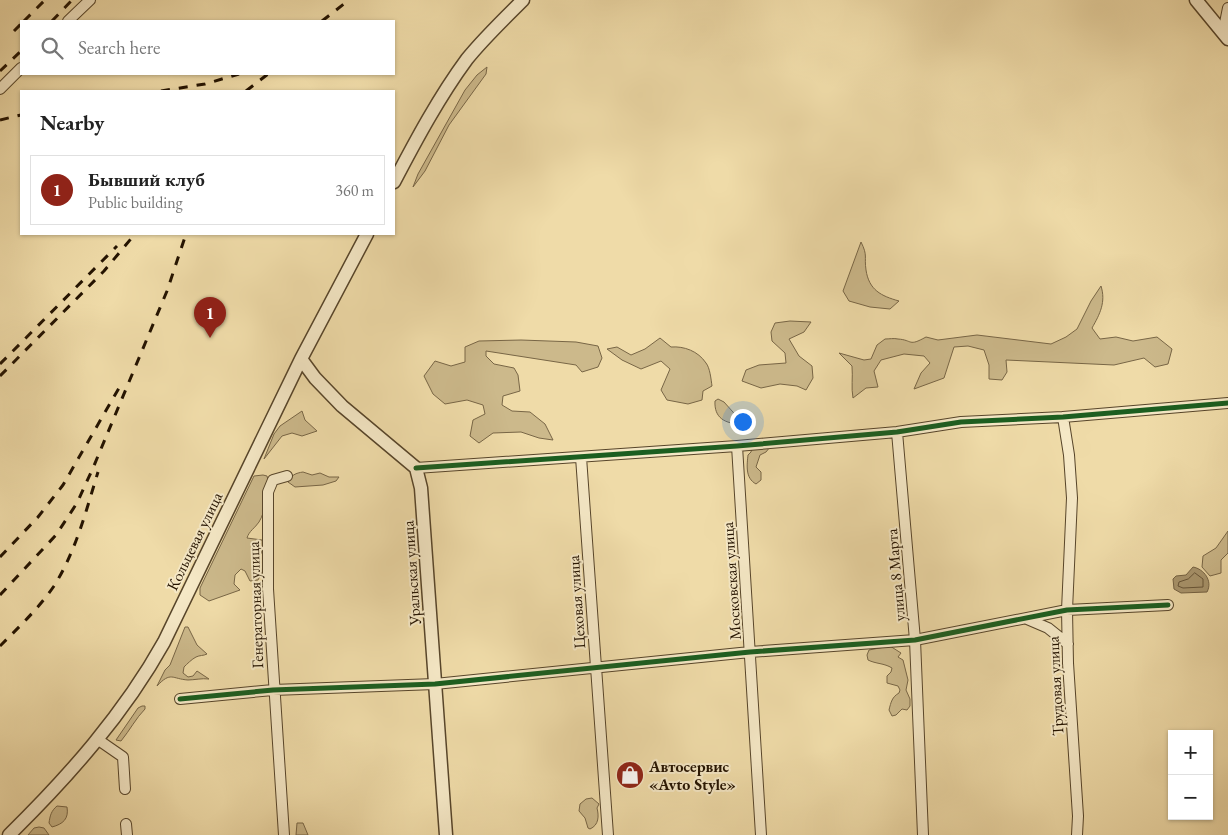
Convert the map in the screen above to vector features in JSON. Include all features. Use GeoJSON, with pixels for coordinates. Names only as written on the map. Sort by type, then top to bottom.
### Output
{"type":"FeatureCollection","features":[{"type":"Feature","properties":{"kind":"street"},"geometry":{"type":"LineString","coordinates":[[69,20],[90,0]]}},
{"type":"Feature","properties":{"kind":"street"},"geometry":{"type":"LineString","coordinates":[[395,180],[433,111],[455,77],[482,42],[523,0]]}},
{"type":"Feature","properties":{"kind":"street"},"geometry":{"type":"LineString","coordinates":[[1196,0],[1226,36]]}},
{"type":"Feature","properties":{"kind":"street"},"geometry":{"type":"LineString","coordinates":[[1226,36],[1228,8]]}},
{"type":"Feature","properties":{"kind":"street"},"geometry":{"type":"LineString","coordinates":[[0,89],[20,69]]}},
{"type":"Feature","properties":{"kind":"street","name":"Кольцевая улица"},"geometry":{"type":"LineString","coordinates":[[9,835],[65,778],[97,739],[143,677],[164,642],[301,359],[366,235]]}},
{"type":"Feature","properties":{"kind":"street"},"geometry":{"type":"LineString","coordinates":[[301,359],[315,378],[342,406],[416,468],[738,446],[897,432],[962,422],[1063,417],[1228,403]]}},
{"type":"Feature","properties":{"kind":"street","name":"Трудовая улица"},"geometry":{"type":"LineString","coordinates":[[1063,417],[1069,455],[1072,498],[1067,610],[1078,816],[1077,835]]}},
{"type":"Feature","properties":{"kind":"street","name":"улица 8 Марта"},"geometry":{"type":"LineString","coordinates":[[897,432],[915,640],[923,835]]}},
{"type":"Feature","properties":{"kind":"street","name":"Московская улица"},"geometry":{"type":"LineString","coordinates":[[738,446],[761,835]]}},
{"type":"Feature","properties":{"kind":"street","name":"Цеховая улица"},"geometry":{"type":"LineString","coordinates":[[581,457],[608,835]]}},
{"type":"Feature","properties":{"kind":"street","name":"Уральская улица"},"geometry":{"type":"LineString","coordinates":[[416,468],[421,488],[446,835]]}},
{"type":"Feature","properties":{"kind":"street","name":"Генераторная улица"},"geometry":{"type":"LineString","coordinates":[[284,835],[273,690],[268,589],[268,492],[273,480],[287,476]]}},
{"type":"Feature","properties":{"kind":"street"},"geometry":{"type":"LineString","coordinates":[[180,699],[273,690],[435,684],[750,652],[915,640],[1067,610],[1168,604]]}},
{"type":"Feature","properties":{"kind":"street"},"geometry":{"type":"LineString","coordinates":[[1026,618],[1048,628],[1068,644]]}},
{"type":"Feature","properties":{"kind":"street"},"geometry":{"type":"LineString","coordinates":[[97,739],[124,757],[125,789]]}},
{"type":"Feature","properties":{"kind":"street"},"geometry":{"type":"LineString","coordinates":[[126,824],[127,835]]}},
{"type":"Feature","properties":{"kind":"shaded area"},"geometry":{"type":"Polygon","coordinates":[[[487,67],[486,74],[449,125],[425,171],[413,187],[418,174],[465,90],[477,75],[487,67]]]}},
{"type":"Feature","properties":{"kind":"shaded area"},"geometry":{"type":"Polygon","coordinates":[[[861,242],[865,253],[866,270],[870,283],[881,294],[899,301],[890,309],[870,307],[849,301],[843,291],[861,242]]]}},
{"type":"Feature","properties":{"kind":"shaded area"},"geometry":{"type":"Polygon","coordinates":[[[1101,286],[1103,297],[1101,308],[1092,328],[1100,339],[1116,337],[1133,341],[1157,337],[1172,349],[1168,364],[1155,367],[1144,358],[1114,365],[1006,360],[1007,372],[1002,380],[989,379],[989,365],[984,350],[968,346],[954,347],[944,378],[914,389],[921,373],[930,363],[924,356],[904,354],[881,360],[874,371],[878,387],[866,388],[853,398],[852,366],[839,353],[864,360],[871,359],[877,345],[885,339],[913,342],[926,337],[938,340],[977,335],[1051,344],[1077,329],[1101,286]]]}},
{"type":"Feature","properties":{"kind":"shaded area"},"geometry":{"type":"Polygon","coordinates":[[[790,321],[811,322],[804,332],[789,339],[799,356],[812,366],[813,378],[806,390],[797,386],[780,384],[761,388],[742,381],[746,370],[759,365],[786,363],[785,353],[772,341],[771,332],[775,323],[790,321]]]}},
{"type":"Feature","properties":{"kind":"shaded area"},"geometry":{"type":"Polygon","coordinates":[[[660,338],[671,347],[686,348],[695,352],[706,363],[712,386],[703,391],[702,400],[688,404],[667,400],[661,390],[670,369],[661,361],[641,369],[622,360],[607,349],[617,347],[631,355],[645,349],[660,338]]]}},
{"type":"Feature","properties":{"kind":"shaded area"},"geometry":{"type":"Polygon","coordinates":[[[479,341],[576,342],[598,346],[602,358],[598,367],[582,372],[576,365],[486,351],[486,356],[494,364],[514,368],[518,375],[520,391],[503,396],[502,405],[512,411],[530,412],[545,424],[553,440],[521,432],[493,433],[479,443],[470,436],[473,420],[485,414],[483,405],[467,400],[445,404],[433,394],[424,376],[435,361],[451,366],[465,362],[465,347],[479,341]]]}},
{"type":"Feature","properties":{"kind":"shaded area"},"geometry":{"type":"Polygon","coordinates":[[[718,399],[724,402],[742,424],[730,423],[719,416],[715,407],[715,401],[718,399]]]}},
{"type":"Feature","properties":{"kind":"shaded area"},"geometry":{"type":"Polygon","coordinates":[[[302,411],[305,420],[317,431],[302,436],[292,433],[282,436],[264,459],[274,434],[280,426],[302,411]]]}},
{"type":"Feature","properties":{"kind":"shaded area"},"geometry":{"type":"Polygon","coordinates":[[[770,447],[760,455],[756,467],[761,472],[761,480],[756,484],[748,475],[748,455],[752,448],[770,447]]]}},
{"type":"Feature","properties":{"kind":"shaded area"},"geometry":{"type":"Polygon","coordinates":[[[303,472],[312,475],[320,473],[329,477],[339,477],[336,481],[323,485],[295,487],[288,482],[294,475],[303,472]]]}},
{"type":"Feature","properties":{"kind":"shaded area"},"geometry":{"type":"Polygon","coordinates":[[[254,476],[267,476],[268,480],[265,506],[259,522],[247,538],[262,540],[264,545],[258,561],[262,572],[258,580],[250,581],[245,571],[241,569],[235,575],[234,584],[240,590],[209,601],[200,595],[200,588],[254,476]]]}},
{"type":"Feature","properties":{"kind":"shaded area"},"geometry":{"type":"Polygon","coordinates":[[[1228,531],[1228,553],[1221,560],[1221,573],[1210,576],[1202,567],[1203,556],[1216,548],[1228,531]]]}},
{"type":"Feature","properties":{"kind":"shaded area"},"geometry":{"type":"Polygon","coordinates":[[[185,627],[188,627],[197,645],[207,654],[197,656],[191,660],[184,667],[183,673],[188,677],[193,676],[197,671],[209,679],[188,680],[169,677],[157,686],[165,670],[170,665],[185,627]]]}},
{"type":"Feature","properties":{"kind":"shaded area"},"geometry":{"type":"Polygon","coordinates":[[[890,646],[901,653],[898,657],[903,660],[908,680],[906,690],[910,699],[910,706],[907,710],[902,709],[892,716],[889,710],[890,705],[900,690],[898,686],[887,683],[887,676],[892,668],[868,660],[867,655],[869,650],[890,646]]]}},
{"type":"Feature","properties":{"kind":"shaded area"},"geometry":{"type":"Polygon","coordinates":[[[145,706],[145,709],[121,741],[116,740],[138,708],[145,706]]]}},
{"type":"Feature","properties":{"kind":"shaded area"},"geometry":{"type":"Polygon","coordinates":[[[592,798],[599,804],[597,808],[597,823],[590,829],[579,811],[580,804],[586,799],[592,798]]]}},
{"type":"Feature","properties":{"kind":"shaded area"},"geometry":{"type":"Polygon","coordinates":[[[57,806],[67,807],[67,815],[62,823],[52,827],[49,823],[50,818],[57,806]]]}},
{"type":"Feature","properties":{"kind":"shaded area"},"geometry":{"type":"Polygon","coordinates":[[[297,823],[303,823],[308,835],[296,835],[297,823]]]}},
{"type":"Feature","properties":{"kind":"shaded area"},"geometry":{"type":"Polygon","coordinates":[[[34,828],[44,828],[49,835],[28,835],[34,828]]]}},
{"type":"Feature","properties":{"kind":"water"},"geometry":{"type":"Polygon","coordinates":[[[1193,567],[1201,570],[1206,576],[1209,584],[1207,592],[1181,593],[1174,589],[1173,579],[1176,576],[1186,575],[1193,567]]]}},
{"type":"Feature","properties":{"kind":"railway"},"geometry":{"type":"LineString","coordinates":[[25,20],[45,0]]}},
{"type":"Feature","properties":{"kind":"railway"},"geometry":{"type":"LineString","coordinates":[[53,20],[72,0]]}},
{"type":"Feature","properties":{"kind":"railway"},"geometry":{"type":"LineString","coordinates":[[323,20],[349,0]]}},
{"type":"Feature","properties":{"kind":"railway"},"geometry":{"type":"LineString","coordinates":[[14,31],[20,25]]}},
{"type":"Feature","properties":{"kind":"railway"},"geometry":{"type":"LineString","coordinates":[[0,71],[20,52]]}},
{"type":"Feature","properties":{"kind":"railway"},"geometry":{"type":"LineString","coordinates":[[167,90],[205,84],[236,75]]}},
{"type":"Feature","properties":{"kind":"railway"},"geometry":{"type":"LineString","coordinates":[[247,90],[267,75]]}},
{"type":"Feature","properties":{"kind":"railway"},"geometry":{"type":"LineString","coordinates":[[0,120],[20,115]]}},
{"type":"Feature","properties":{"kind":"railway"},"geometry":{"type":"LineString","coordinates":[[0,376],[104,271],[134,235]]}},
{"type":"Feature","properties":{"kind":"railway"},"geometry":{"type":"LineString","coordinates":[[0,595],[56,535],[77,503],[167,291],[186,235]]}},
{"type":"Feature","properties":{"kind":"railway"},"geometry":{"type":"LineString","coordinates":[[0,364],[117,246]]}},
{"type":"Feature","properties":{"kind":"railway"},"geometry":{"type":"LineString","coordinates":[[0,557],[38,517],[63,485],[123,381]]}},
{"type":"Feature","properties":{"kind":"railway"},"geometry":{"type":"LineString","coordinates":[[0,646],[42,602],[62,573],[80,530],[98,472]]}},
{"type":"Feature","properties":{"kind":"cycle path"},"geometry":{"type":"LineString","coordinates":[[416,468],[737,446],[897,432],[961,422],[1063,417],[1228,403]]}},
{"type":"Feature","properties":{"kind":"cycle path"},"geometry":{"type":"LineString","coordinates":[[180,699],[273,690],[435,684],[750,652],[915,640],[1067,610],[1168,605]]}},
{"type":"Feature","properties":{"kind":"place","name":"Бывший клуб"},"geometry":{"type":"Point","coordinates":[210,338]}},
{"type":"Feature","properties":{"kind":"place","name":"Автосервис «Avto Style»"},"geometry":{"type":"Point","coordinates":[630,775]}}]}
